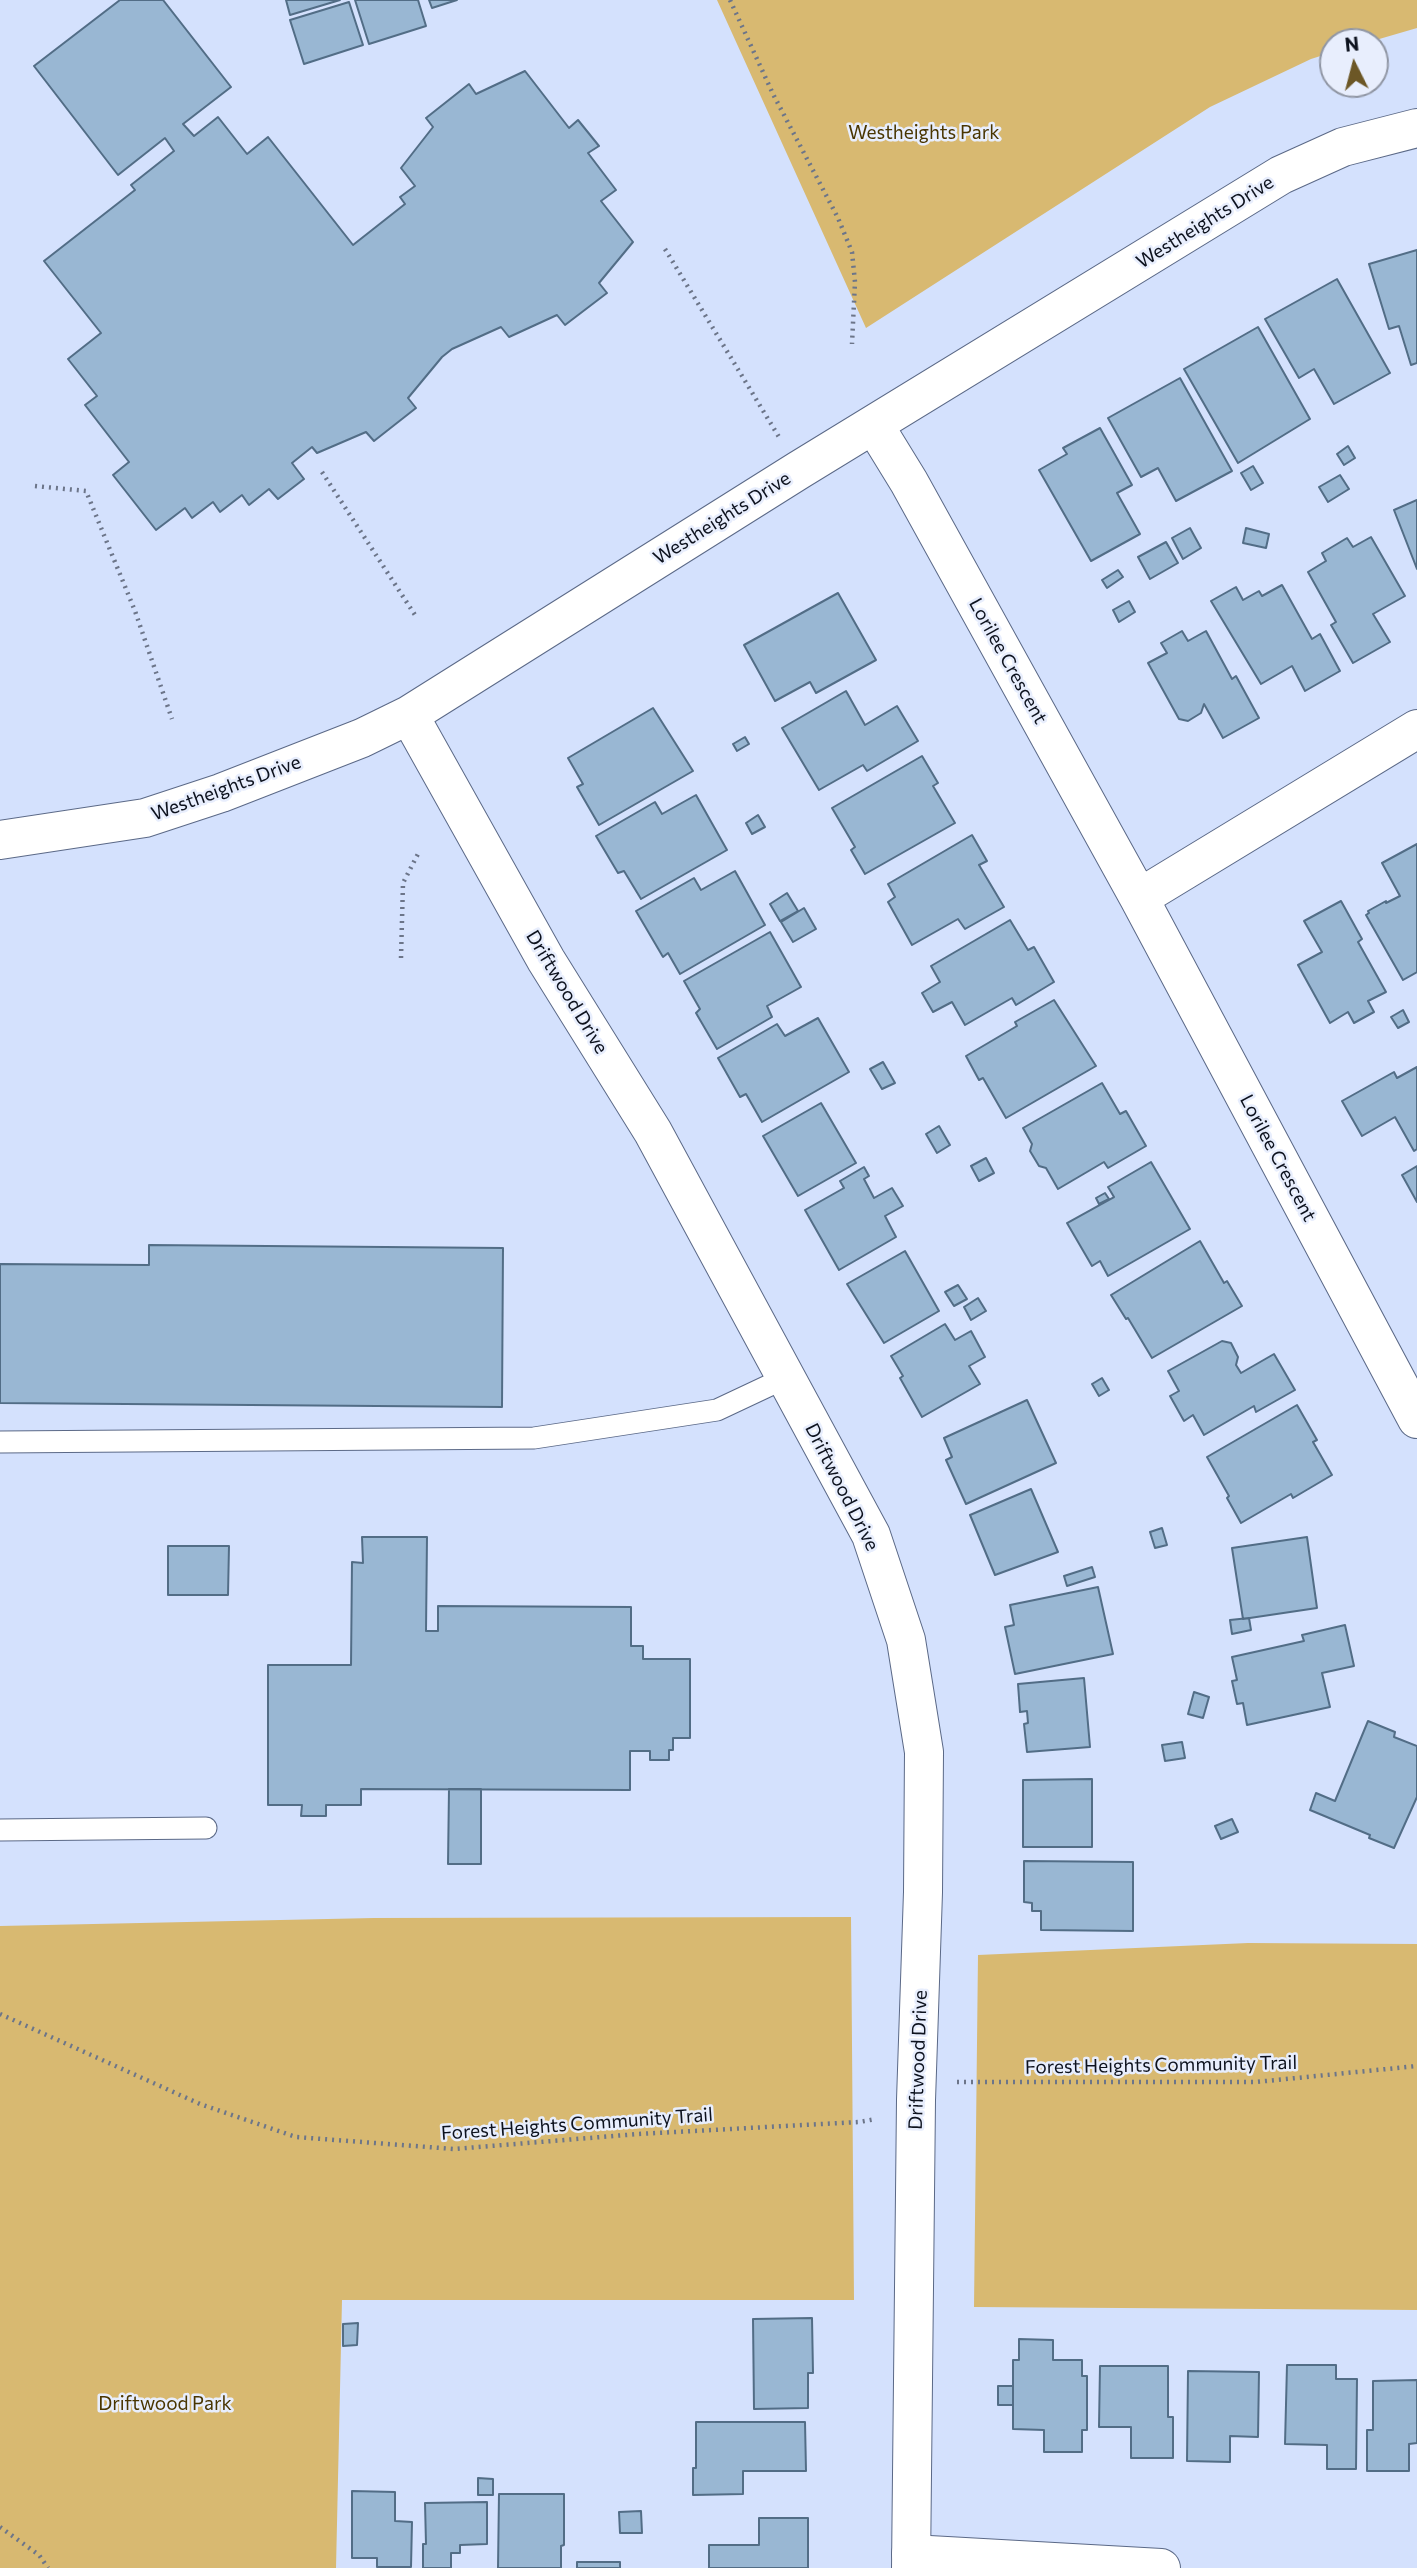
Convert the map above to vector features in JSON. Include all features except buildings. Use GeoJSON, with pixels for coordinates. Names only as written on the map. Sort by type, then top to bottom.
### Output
{"type":"FeatureCollection","features":[{"type":"Feature","properties":{"kind":"street","name":"Westheights Drive"},"geometry":{"type":"LineString","coordinates":[[0,840],[145,818],[221,793],[362,738],[409,715],[799,470],[1281,175],[1343,147],[1417,128]]}},
{"type":"Feature","properties":{"kind":"street","name":"Lorilee Crescent"},"geometry":{"type":"LineString","coordinates":[[874,425],[909,482],[1139,898],[1417,1419]]}},
{"type":"Feature","properties":{"kind":"street","name":"Driftwood Drive"},"geometry":{"type":"LineString","coordinates":[[409,715],[546,960],[653,1132],[871,1535],[906,1640],[924,1752],[923,1892],[916,2100],[911,2561]]}},
{"type":"Feature","properties":{"kind":"street"},"geometry":{"type":"LineString","coordinates":[[1139,898],[1417,729]]}},
{"type":"Feature","properties":{"kind":"street"},"geometry":{"type":"LineString","coordinates":[[911,2561],[1161,2568]]}},
{"type":"Feature","properties":{"kind":"lane"},"geometry":{"type":"LineString","coordinates":[[0,1442],[534,1438],[718,1410],[785,1378]]}},
{"type":"Feature","properties":{"kind":"lane"},"geometry":{"type":"LineString","coordinates":[[0,1830],[206,1828]]}},
{"type":"Feature","properties":{"kind":"path"},"geometry":{"type":"LineString","coordinates":[[730,0],[773,94],[838,218],[852,253],[855,282],[852,344]]}},
{"type":"Feature","properties":{"kind":"path"},"geometry":{"type":"LineString","coordinates":[[665,249],[799,470]]}},
{"type":"Feature","properties":{"kind":"path"},"geometry":{"type":"LineString","coordinates":[[322,472],[415,615]]}},
{"type":"Feature","properties":{"kind":"path"},"geometry":{"type":"LineString","coordinates":[[36,486],[86,491],[135,611],[172,719]]}},
{"type":"Feature","properties":{"kind":"path"},"geometry":{"type":"LineString","coordinates":[[401,958],[404,883],[419,852]]}},
{"type":"Feature","properties":{"kind":"path","name":"Forest Heights Community Trail"},"geometry":{"type":"LineString","coordinates":[[0,2014],[200,2104],[296,2137],[454,2149],[638,2134],[859,2122],[886,2117]]}},
{"type":"Feature","properties":{"kind":"path","name":"Forest Heights Community Trail"},"geometry":{"type":"LineString","coordinates":[[946,2083],[1256,2082],[1417,2066]]}},
{"type":"Feature","properties":{"kind":"path"},"geometry":{"type":"LineString","coordinates":[[0,2527],[39,2555],[48,2568]]}},
{"type":"Feature","properties":{"kind":"green space","name":"Westheights Park"},"geometry":{"type":"Polygon","coordinates":[[[717,0],[1417,0],[1417,28],[1389,36],[1389,28],[1319,28],[1319,56],[1210,107],[866,328],[717,0]]]}},
{"type":"Feature","properties":{"kind":"green space","name":"Driftwood Park"},"geometry":{"type":"Polygon","coordinates":[[[851,1917],[854,2300],[342,2300],[336,2568],[0,2568],[0,1926],[374,1918],[851,1917]]]}},
{"type":"Feature","properties":{"kind":"green space"},"geometry":{"type":"Polygon","coordinates":[[[1248,1943],[1417,1944],[1417,2310],[974,2307],[978,1955],[1248,1943]]]}}]}
